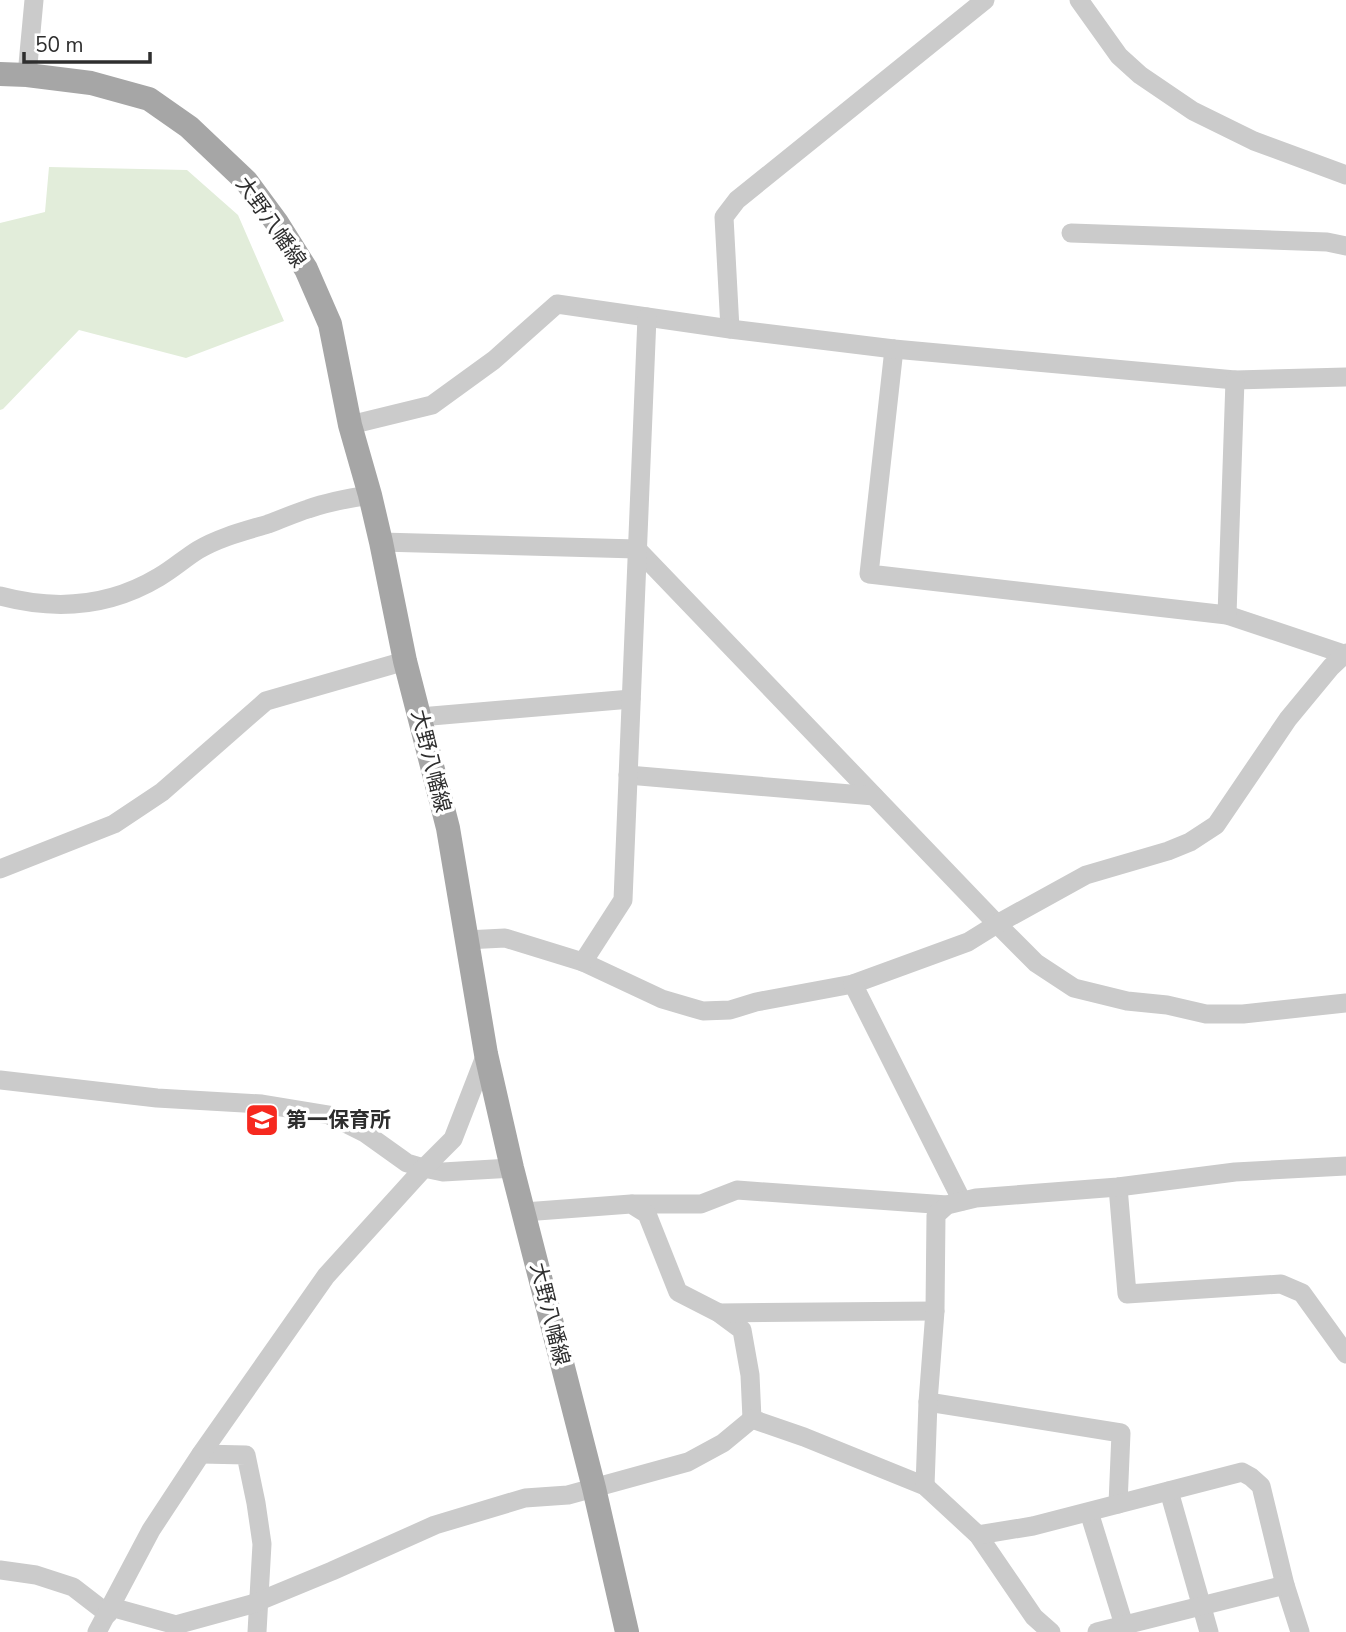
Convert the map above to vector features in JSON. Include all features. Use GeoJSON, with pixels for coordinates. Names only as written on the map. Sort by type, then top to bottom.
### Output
{"type":"FeatureCollection","features":[{"type":"Feature","properties":{"kind":"main road","name":"大野八幡線"},"geometry":{"type":"LineString","coordinates":[[0,74],[91,83],[149,99],[189,128],[246,181],[277,223],[306,270],[330,324],[350,425],[381,542],[405,661],[448,828],[486,1054],[627,1632]]}},
{"type":"Feature","properties":{"kind":"street"},"geometry":{"type":"LineString","coordinates":[[27,75],[34,0]]}},
{"type":"Feature","properties":{"kind":"street"},"geometry":{"type":"LineString","coordinates":[[730,329],[724,217],[737,200],[985,0]]}},
{"type":"Feature","properties":{"kind":"street"},"geometry":{"type":"LineString","coordinates":[[1079,0],[1119,56],[1140,75],[1193,111],[1254,141],[1346,175]]}},
{"type":"Feature","properties":{"kind":"street"},"geometry":{"type":"LineString","coordinates":[[1071,233],[1327,242],[1346,246]]}},
{"type":"Feature","properties":{"kind":"street"},"geometry":{"type":"LineString","coordinates":[[350,425],[432,405],[494,360],[557,304],[894,349],[1235,380],[1346,377]]}},
{"type":"Feature","properties":{"kind":"street"},"geometry":{"type":"LineString","coordinates":[[583,962],[623,900],[647,317]]}},
{"type":"Feature","properties":{"kind":"street"},"geometry":{"type":"LineString","coordinates":[[466,940],[505,937],[583,962],[662,999],[703,1011],[730,1010],[756,1002],[853,984],[968,942],[996,923],[1086,875],[1168,851],[1190,842],[1216,825],[1288,719],[1345,653],[1227,615],[869,574],[894,349]]}},
{"type":"Feature","properties":{"kind":"street"},"geometry":{"type":"LineString","coordinates":[[1227,615],[1235,380]]}},
{"type":"Feature","properties":{"kind":"street"},"geometry":{"type":"LineString","coordinates":[[0,596],[18,601],[70,606],[118,597],[158,578],[199,550],[234,534],[309,508],[370,495]]}},
{"type":"Feature","properties":{"kind":"street"},"geometry":{"type":"LineString","coordinates":[[381,542],[637,549],[996,923],[1036,963],[1074,988],[1127,1001],[1167,1005],[1206,1014],[1243,1014],[1346,1003]]}},
{"type":"Feature","properties":{"kind":"street"},"geometry":{"type":"LineString","coordinates":[[0,869],[114,824],[162,792],[266,701],[405,661]]}},
{"type":"Feature","properties":{"kind":"street"},"geometry":{"type":"LineString","coordinates":[[420,718],[631,699]]}},
{"type":"Feature","properties":{"kind":"street"},"geometry":{"type":"LineString","coordinates":[[628,775],[874,796]]}},
{"type":"Feature","properties":{"kind":"street"},"geometry":{"type":"LineString","coordinates":[[853,984],[954,1203]]}},
{"type":"Feature","properties":{"kind":"street"},"geometry":{"type":"LineString","coordinates":[[97,1632],[151,1530],[326,1276],[453,1139],[486,1054]]}},
{"type":"Feature","properties":{"kind":"street"},"geometry":{"type":"LineString","coordinates":[[0,1080],[158,1098],[262,1104],[328,1115],[365,1133],[407,1163],[424,1168],[443,1172],[512,1168]]}},
{"type":"Feature","properties":{"kind":"street"},"geometry":{"type":"LineString","coordinates":[[524,1212],[631,1204],[701,1205],[737,1191],[954,1203],[976,1198],[1118,1187],[1235,1172],[1346,1166]]}},
{"type":"Feature","properties":{"kind":"street"},"geometry":{"type":"LineString","coordinates":[[1118,1187],[1127,1294],[1282,1284],[1301,1293],[1346,1354]]}},
{"type":"Feature","properties":{"kind":"street"},"geometry":{"type":"LineString","coordinates":[[925,1486],[928,1402],[936,1311],[936,1215],[954,1203]]}},
{"type":"Feature","properties":{"kind":"street"},"geometry":{"type":"LineString","coordinates":[[631,1204],[648,1213],[678,1292],[719,1313],[742,1330],[750,1375],[752,1419]]}},
{"type":"Feature","properties":{"kind":"street"},"geometry":{"type":"LineString","coordinates":[[719,1313],[936,1311]]}},
{"type":"Feature","properties":{"kind":"street"},"geometry":{"type":"LineString","coordinates":[[928,1402],[1121,1433],[1118,1504]]}},
{"type":"Feature","properties":{"kind":"street"},"geometry":{"type":"LineString","coordinates":[[0,1570],[36,1576],[73,1587],[109,1610],[176,1625],[258,1601],[435,1525],[525,1498],[568,1495],[688,1462],[723,1443],[752,1419]]}},
{"type":"Feature","properties":{"kind":"street"},"geometry":{"type":"LineString","coordinates":[[752,1419],[925,1486],[978,1535],[1034,1617],[1051,1632]]}},
{"type":"Feature","properties":{"kind":"street"},"geometry":{"type":"LineString","coordinates":[[201,1454],[246,1455],[262,1544],[257,1632]]}},
{"type":"Feature","properties":{"kind":"street"},"geometry":{"type":"LineString","coordinates":[[978,1535],[1033,1526],[1242,1472],[1261,1486],[1285,1585],[1300,1632]]}},
{"type":"Feature","properties":{"kind":"street"},"geometry":{"type":"LineString","coordinates":[[1169,1491],[1209,1632]]}},
{"type":"Feature","properties":{"kind":"street"},"geometry":{"type":"LineString","coordinates":[[1089,1512],[1124,1625]]}},
{"type":"Feature","properties":{"kind":"street"},"geometry":{"type":"LineString","coordinates":[[1097,1632],[1285,1585]]}},
{"type":"Feature","properties":{"kind":"green space"},"geometry":{"type":"Polygon","coordinates":[[[49,167],[187,170],[238,215],[284,321],[186,358],[79,330],[0,410],[0,223],[45,212],[49,167]]]}},
{"type":"Feature","properties":{"kind":"place","name":"第一保育所"},"geometry":{"type":"Point","coordinates":[262,1120]}}]}
